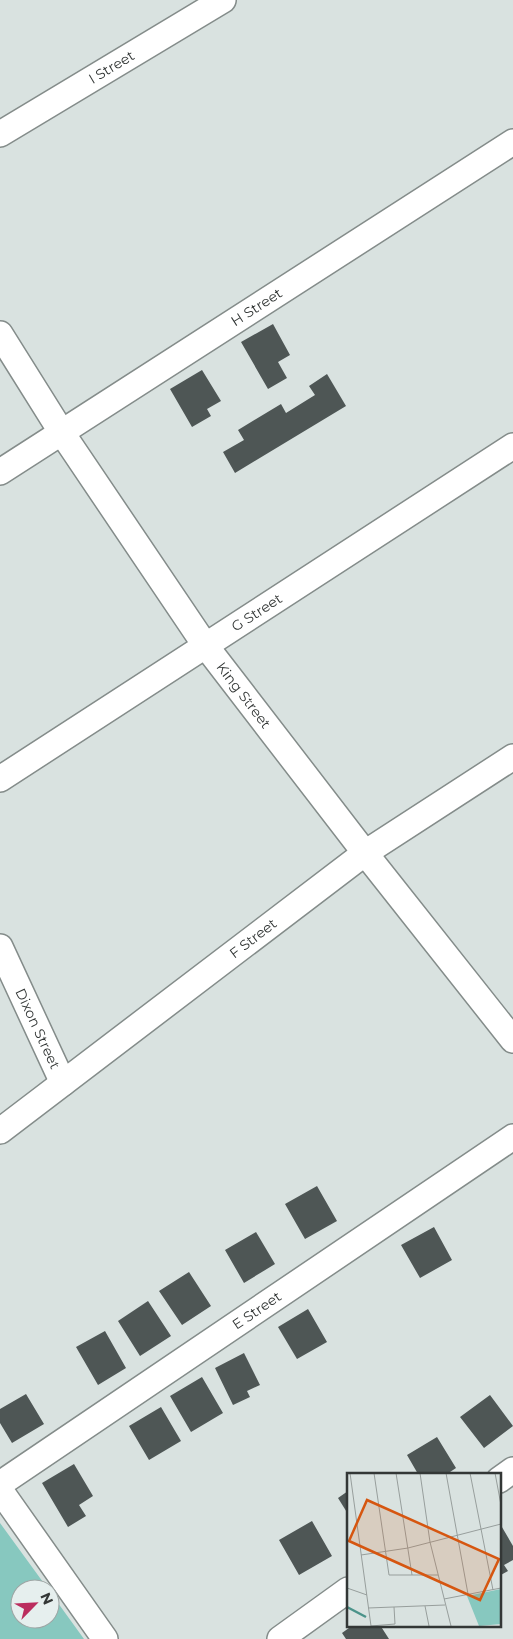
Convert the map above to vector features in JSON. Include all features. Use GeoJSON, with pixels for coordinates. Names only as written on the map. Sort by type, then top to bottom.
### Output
{"type":"FeatureCollection","features":[{"type":"Feature","properties":{"kind":"street","name":"I Street"},"geometry":{"type":"LineString","coordinates":[[0,134],[223,0]]}},
{"type":"Feature","properties":{"kind":"street","name":"H Street"},"geometry":{"type":"LineString","coordinates":[[0,472],[513,142]]}},
{"type":"Feature","properties":{"kind":"street","name":"King Street"},"geometry":{"type":"LineString","coordinates":[[0,334],[62,433],[205,645],[364,853],[513,1040]]}},
{"type":"Feature","properties":{"kind":"street","name":"G Street"},"geometry":{"type":"LineString","coordinates":[[0,779],[513,446]]}},
{"type":"Feature","properties":{"kind":"street","name":"F Street"},"geometry":{"type":"LineString","coordinates":[[0,1131],[364,853],[513,757]]}},
{"type":"Feature","properties":{"kind":"street","name":"Dixon Street"},"geometry":{"type":"LineString","coordinates":[[0,947],[63,1083]]}},
{"type":"Feature","properties":{"kind":"street","name":"E Street"},"geometry":{"type":"LineString","coordinates":[[0,1484],[513,1137]]}},
{"type":"Feature","properties":{"kind":"street"},"geometry":{"type":"LineString","coordinates":[[500,1479],[513,1470]]}},
{"type":"Feature","properties":{"kind":"street"},"geometry":{"type":"LineString","coordinates":[[0,1490],[105,1639]]}},
{"type":"Feature","properties":{"kind":"street"},"geometry":{"type":"LineString","coordinates":[[280,1639],[347,1591]]}},
{"type":"Feature","properties":{"kind":"shaded area"},"geometry":{"type":"Polygon","coordinates":[[[0,1523],[41,1579],[10,1579],[10,1629],[60,1629],[60,1606],[84,1639],[0,1639],[0,1523]]]}},
{"type":"Feature","properties":{"kind":"building"},"geometry":{"type":"Polygon","coordinates":[[[273,324],[290,355],[278,362],[287,378],[268,389],[241,342],[273,324]]]}},
{"type":"Feature","properties":{"kind":"building"},"geometry":{"type":"Polygon","coordinates":[[[202,370],[221,401],[207,409],[211,416],[192,427],[170,389],[202,370]]]}},
{"type":"Feature","properties":{"kind":"building"},"geometry":{"type":"Polygon","coordinates":[[[327,374],[346,406],[235,473],[223,452],[244,440],[238,430],[281,404],[286,413],[315,395],[309,386],[327,374]]]}},
{"type":"Feature","properties":{"kind":"building"},"geometry":{"type":"Polygon","coordinates":[[[317,1186],[337,1221],[305,1239],[285,1204],[317,1186]]]}},
{"type":"Feature","properties":{"kind":"building"},"geometry":{"type":"Polygon","coordinates":[[[434,1227],[452,1260],[420,1278],[401,1245],[434,1227]]]}},
{"type":"Feature","properties":{"kind":"building"},"geometry":{"type":"Polygon","coordinates":[[[256,1232],[275,1264],[244,1283],[225,1250],[256,1232]]]}},
{"type":"Feature","properties":{"kind":"building"},"geometry":{"type":"Polygon","coordinates":[[[189,1272],[211,1306],[182,1325],[159,1291],[189,1272]]]}},
{"type":"Feature","properties":{"kind":"building"},"geometry":{"type":"Polygon","coordinates":[[[148,1301],[171,1336],[140,1356],[118,1321],[148,1301]]]}},
{"type":"Feature","properties":{"kind":"building"},"geometry":{"type":"Polygon","coordinates":[[[308,1309],[327,1342],[297,1359],[278,1327],[308,1309]]]}},
{"type":"Feature","properties":{"kind":"building"},"geometry":{"type":"Polygon","coordinates":[[[105,1331],[126,1368],[98,1385],[76,1347],[105,1331]]]}},
{"type":"Feature","properties":{"kind":"building"},"geometry":{"type":"Polygon","coordinates":[[[244,1353],[260,1385],[247,1391],[250,1397],[233,1405],[215,1368],[244,1353]]]}},
{"type":"Feature","properties":{"kind":"building"},"geometry":{"type":"Polygon","coordinates":[[[202,1377],[223,1413],[191,1432],[170,1396],[202,1377]]]}},
{"type":"Feature","properties":{"kind":"building"},"geometry":{"type":"Polygon","coordinates":[[[26,1394],[44,1424],[12,1443],[0,1423],[0,1409],[26,1394]]]}},
{"type":"Feature","properties":{"kind":"building"},"geometry":{"type":"Polygon","coordinates":[[[490,1395],[513,1426],[484,1448],[460,1417],[490,1395]]]}},
{"type":"Feature","properties":{"kind":"building"},"geometry":{"type":"Polygon","coordinates":[[[161,1407],[181,1441],[149,1460],[129,1426],[161,1407]]]}},
{"type":"Feature","properties":{"kind":"building"},"geometry":{"type":"Polygon","coordinates":[[[437,1437],[456,1468],[448,1473],[417,1473],[407,1455],[437,1437]]]}},
{"type":"Feature","properties":{"kind":"building"},"geometry":{"type":"Polygon","coordinates":[[[74,1464],[93,1496],[79,1505],[86,1516],[68,1527],[42,1483],[74,1464]]]}},
{"type":"Feature","properties":{"kind":"building"},"geometry":{"type":"Polygon","coordinates":[[[347,1492],[347,1512],[338,1498],[347,1492]]]}},
{"type":"Feature","properties":{"kind":"building"},"geometry":{"type":"Polygon","coordinates":[[[312,1521],[332,1556],[299,1575],[279,1540],[312,1521]]]}},
{"type":"Feature","properties":{"kind":"building"},"geometry":{"type":"Polygon","coordinates":[[[500,1524],[513,1546],[513,1560],[504,1565],[508,1571],[500,1575],[500,1524]]]}},
{"type":"Feature","properties":{"kind":"building"},"geometry":{"type":"Polygon","coordinates":[[[352,1626],[381,1626],[389,1639],[346,1639],[342,1633],[352,1626]]]}}]}
